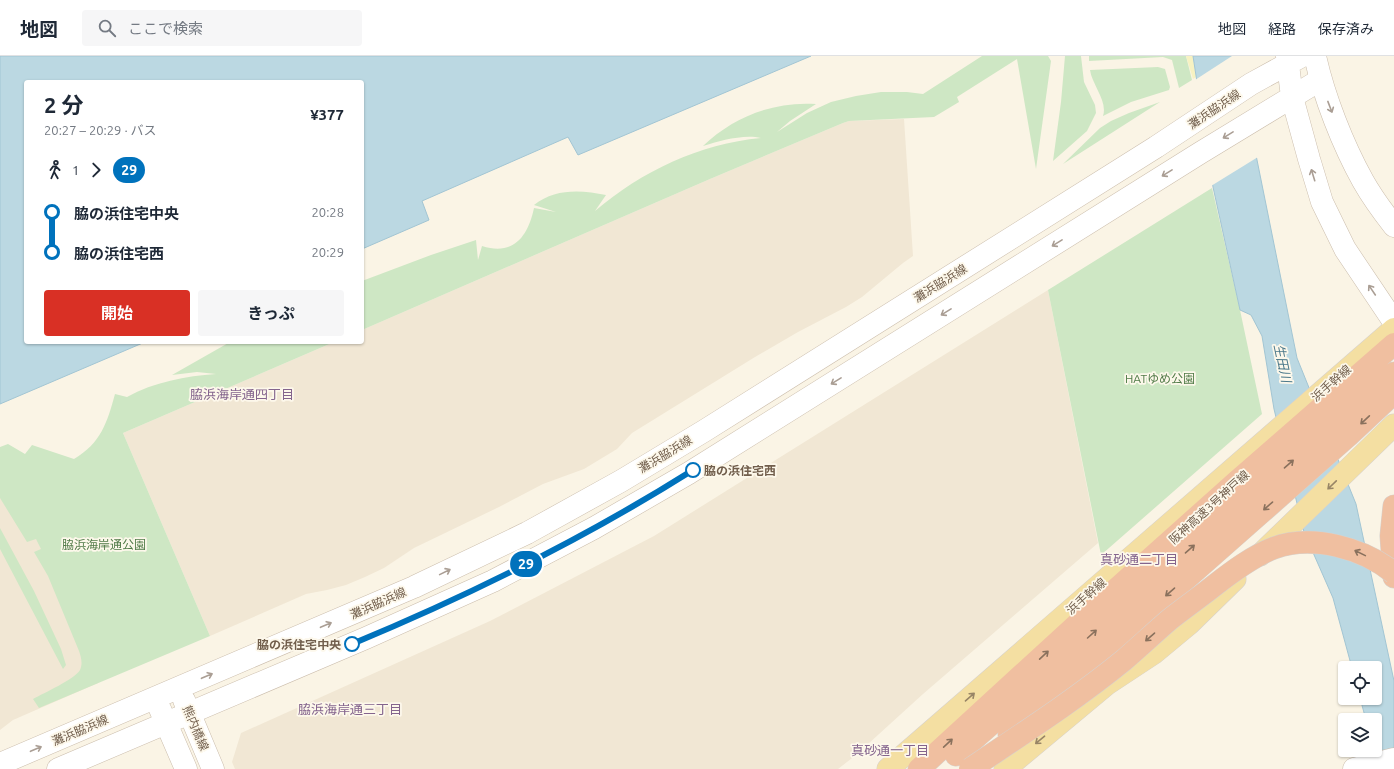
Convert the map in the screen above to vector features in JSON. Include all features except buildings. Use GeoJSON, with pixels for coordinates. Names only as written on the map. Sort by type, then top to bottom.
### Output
{"type":"FeatureCollection","features":[{"type":"Feature","properties":{"kind":"highway","name":"阪神高速3号神戸線"},"geometry":{"type":"LineString","coordinates":[[919,769],[1092,610],[1394,344]]}},
{"type":"Feature","properties":{"kind":"highway"},"geometry":{"type":"LineString","coordinates":[[941,769],[1102,626],[1394,373]]}},
{"type":"Feature","properties":{"kind":"highway"},"geometry":{"type":"LineString","coordinates":[[970,769],[1348,436],[1394,393]]}},
{"type":"Feature","properties":{"kind":"highway"},"geometry":{"type":"LineString","coordinates":[[1394,506],[1391,536],[1394,577]]}},
{"type":"Feature","properties":{"kind":"highway"},"geometry":{"type":"LineString","coordinates":[[970,769],[1066,704],[1233,571],[1274,548],[1302,542],[1333,545],[1354,550],[1384,564],[1394,573]]}},
{"type":"Feature","properties":{"kind":"main road","name":"浜手幹線"},"geometry":{"type":"LineString","coordinates":[[888,769],[1270,435],[1394,329]]}},
{"type":"Feature","properties":{"kind":"main road"},"geometry":{"type":"LineString","coordinates":[[1005,769],[1107,684],[1154,653],[1189,624],[1394,425]]}},
{"type":"Feature","properties":{"kind":"street"},"geometry":{"type":"LineString","coordinates":[[1315,56],[1320,80],[1347,150],[1377,202],[1394,226]]}},
{"type":"Feature","properties":{"kind":"street","name":"灘浜脇浜線"},"geometry":{"type":"LineString","coordinates":[[0,764],[414,587],[527,533],[626,478],[757,398],[1194,123],[1292,58]]}},
{"type":"Feature","properties":{"kind":"street","name":"灘浜脇浜線"},"geometry":{"type":"LineString","coordinates":[[1292,58],[1292,97],[1322,202],[1345,249],[1394,322]]}},
{"type":"Feature","properties":{"kind":"street"},"geometry":{"type":"LineString","coordinates":[[58,769],[366,638],[493,581],[594,528],[703,464],[1257,117],[1320,80]]}},
{"type":"Feature","properties":{"kind":"street","name":"熊内橋線"},"geometry":{"type":"LineString","coordinates":[[179,688],[213,769]]}},
{"type":"Feature","properties":{"kind":"street"},"geometry":{"type":"LineString","coordinates":[[155,698],[186,769]]}},
{"type":"Feature","properties":{"kind":"street"},"geometry":{"type":"LineString","coordinates":[[1358,768],[1394,759]]}},
{"type":"Feature","properties":{"kind":"shaded area"},"geometry":{"type":"Polygon","coordinates":[[[904,119],[913,256],[862,297],[755,357],[632,433],[617,449],[584,469],[543,484],[414,548],[384,568],[365,577],[346,585],[306,594],[210,636],[123,433],[329,344],[364,344],[364,329],[710,179],[849,121],[904,119]]]}},
{"type":"Feature","properties":{"kind":"shaded area"},"geometry":{"type":"Polygon","coordinates":[[[1048,290],[1098,543],[923,694],[856,755],[838,769],[235,769],[232,762],[241,733],[490,621],[654,536],[1048,290]]]}},
{"type":"Feature","properties":{"kind":"shaded area"},"geometry":{"type":"Polygon","coordinates":[[[12,480],[98,683],[13,720],[0,730],[0,485],[12,480]]]}},
{"type":"Feature","properties":{"kind":"green space"},"geometry":{"type":"Polygon","coordinates":[[[982,56],[1048,56],[1051,61],[1036,169],[1017,59],[957,97],[959,102],[934,117],[849,121],[843,123],[364,329],[364,280],[476,240],[478,260],[482,246],[502,248],[510,246],[517,242],[528,228],[534,208],[556,212],[534,205],[542,199],[560,193],[578,191],[606,195],[595,211],[632,184],[672,162],[716,146],[761,138],[739,137],[703,146],[727,127],[741,119],[770,108],[785,105],[816,104],[790,121],[777,132],[807,113],[831,102],[881,92],[907,92],[923,94],[982,56]]]}},
{"type":"Feature","properties":{"kind":"green space"},"geometry":{"type":"Polygon","coordinates":[[[1065,56],[1081,56],[1084,82],[1095,105],[1096,113],[1087,131],[1053,161],[1061,102],[1065,56]]]}},
{"type":"Feature","properties":{"kind":"green space"},"geometry":{"type":"Polygon","coordinates":[[[1089,56],[1186,56],[1192,80],[1179,88],[1172,60],[1163,57],[1089,61],[1089,56]]]}},
{"type":"Feature","properties":{"kind":"green space"},"geometry":{"type":"Polygon","coordinates":[[[1158,67],[1165,69],[1170,87],[1169,90],[1131,102],[1103,116],[1104,110],[1102,99],[1091,76],[1090,70],[1158,67]]]}},
{"type":"Feature","properties":{"kind":"green space"},"geometry":{"type":"Polygon","coordinates":[[[1160,102],[1063,164],[1100,128],[1129,113],[1160,102]]]}},
{"type":"Feature","properties":{"kind":"green space","name":"HATゆめ公園"},"geometry":{"type":"Polygon","coordinates":[[[1212,188],[1262,414],[1101,555],[1048,290],[1212,188]]]}},
{"type":"Feature","properties":{"kind":"green space","name":"脇浜海岸通公園"},"geometry":{"type":"Polygon","coordinates":[[[226,344],[329,344],[123,433],[210,636],[39,708],[33,699],[66,682],[77,674],[81,667],[81,660],[79,651],[48,576],[34,552],[41,549],[36,539],[27,542],[0,498],[0,447],[8,444],[25,454],[32,445],[74,459],[83,453],[97,439],[106,423],[115,394],[127,397],[148,387],[170,381],[193,376],[216,374],[197,372],[172,375],[226,344]]]}},
{"type":"Feature","properties":{"kind":"green space"},"geometry":{"type":"Polygon","coordinates":[[[0,528],[34,591],[61,649],[66,665],[63,669],[0,549],[0,528]]]}},
{"type":"Feature","properties":{"kind":"sand"},"geometry":{"type":"Polygon","coordinates":[[[1186,56],[1193,56],[1196,77],[1193,79],[1186,56]]]}},
{"type":"Feature","properties":{"kind":"water"},"geometry":{"type":"Polygon","coordinates":[[[0,56],[811,56],[578,155],[568,137],[422,201],[429,220],[364,248],[364,80],[24,80],[24,344],[140,344],[0,404],[0,56]]]}},
{"type":"Feature","properties":{"kind":"water","name":"生田川"},"geometry":{"type":"Polygon","coordinates":[[[1193,56],[1236,56],[1297,358],[1356,504],[1394,681],[1394,769],[1378,769],[1375,757],[1382,757],[1382,713],[1364,713],[1362,705],[1382,705],[1382,661],[1350,661],[1333,598],[1304,532],[1274,409],[1262,336],[1251,315],[1240,310],[1213,187],[1193,56]]]}},
{"type":"Feature","properties":{"kind":"pier"},"geometry":{"type":"Polygon","coordinates":[[[1232,56],[1238,56],[1258,157],[1211,186],[1195,80],[1232,56]]]}},
{"type":"Feature","properties":{"kind":"bus line","name":"29"},"geometry":{"type":"LineString","coordinates":[[352,644],[493,581],[594,528],[693,470]]}},
{"type":"Feature","properties":{"kind":"place","name":"脇の浜住宅西"},"geometry":{"type":"Point","coordinates":[693,470]}},
{"type":"Feature","properties":{"kind":"place","name":"脇の浜住宅中央"},"geometry":{"type":"Point","coordinates":[352,644]}},
{"type":"Feature","properties":{"kind":"district","name":"脇浜海岸通四丁目"},"geometry":{"type":"Point","coordinates":[242,394]}},
{"type":"Feature","properties":{"kind":"district","name":"真砂通二丁目"},"geometry":{"type":"Point","coordinates":[1139,559]}},
{"type":"Feature","properties":{"kind":"district","name":"脇浜海岸通三丁目"},"geometry":{"type":"Point","coordinates":[350,709]}},
{"type":"Feature","properties":{"kind":"district","name":"真砂通一丁目"},"geometry":{"type":"Point","coordinates":[890,750]}}]}
